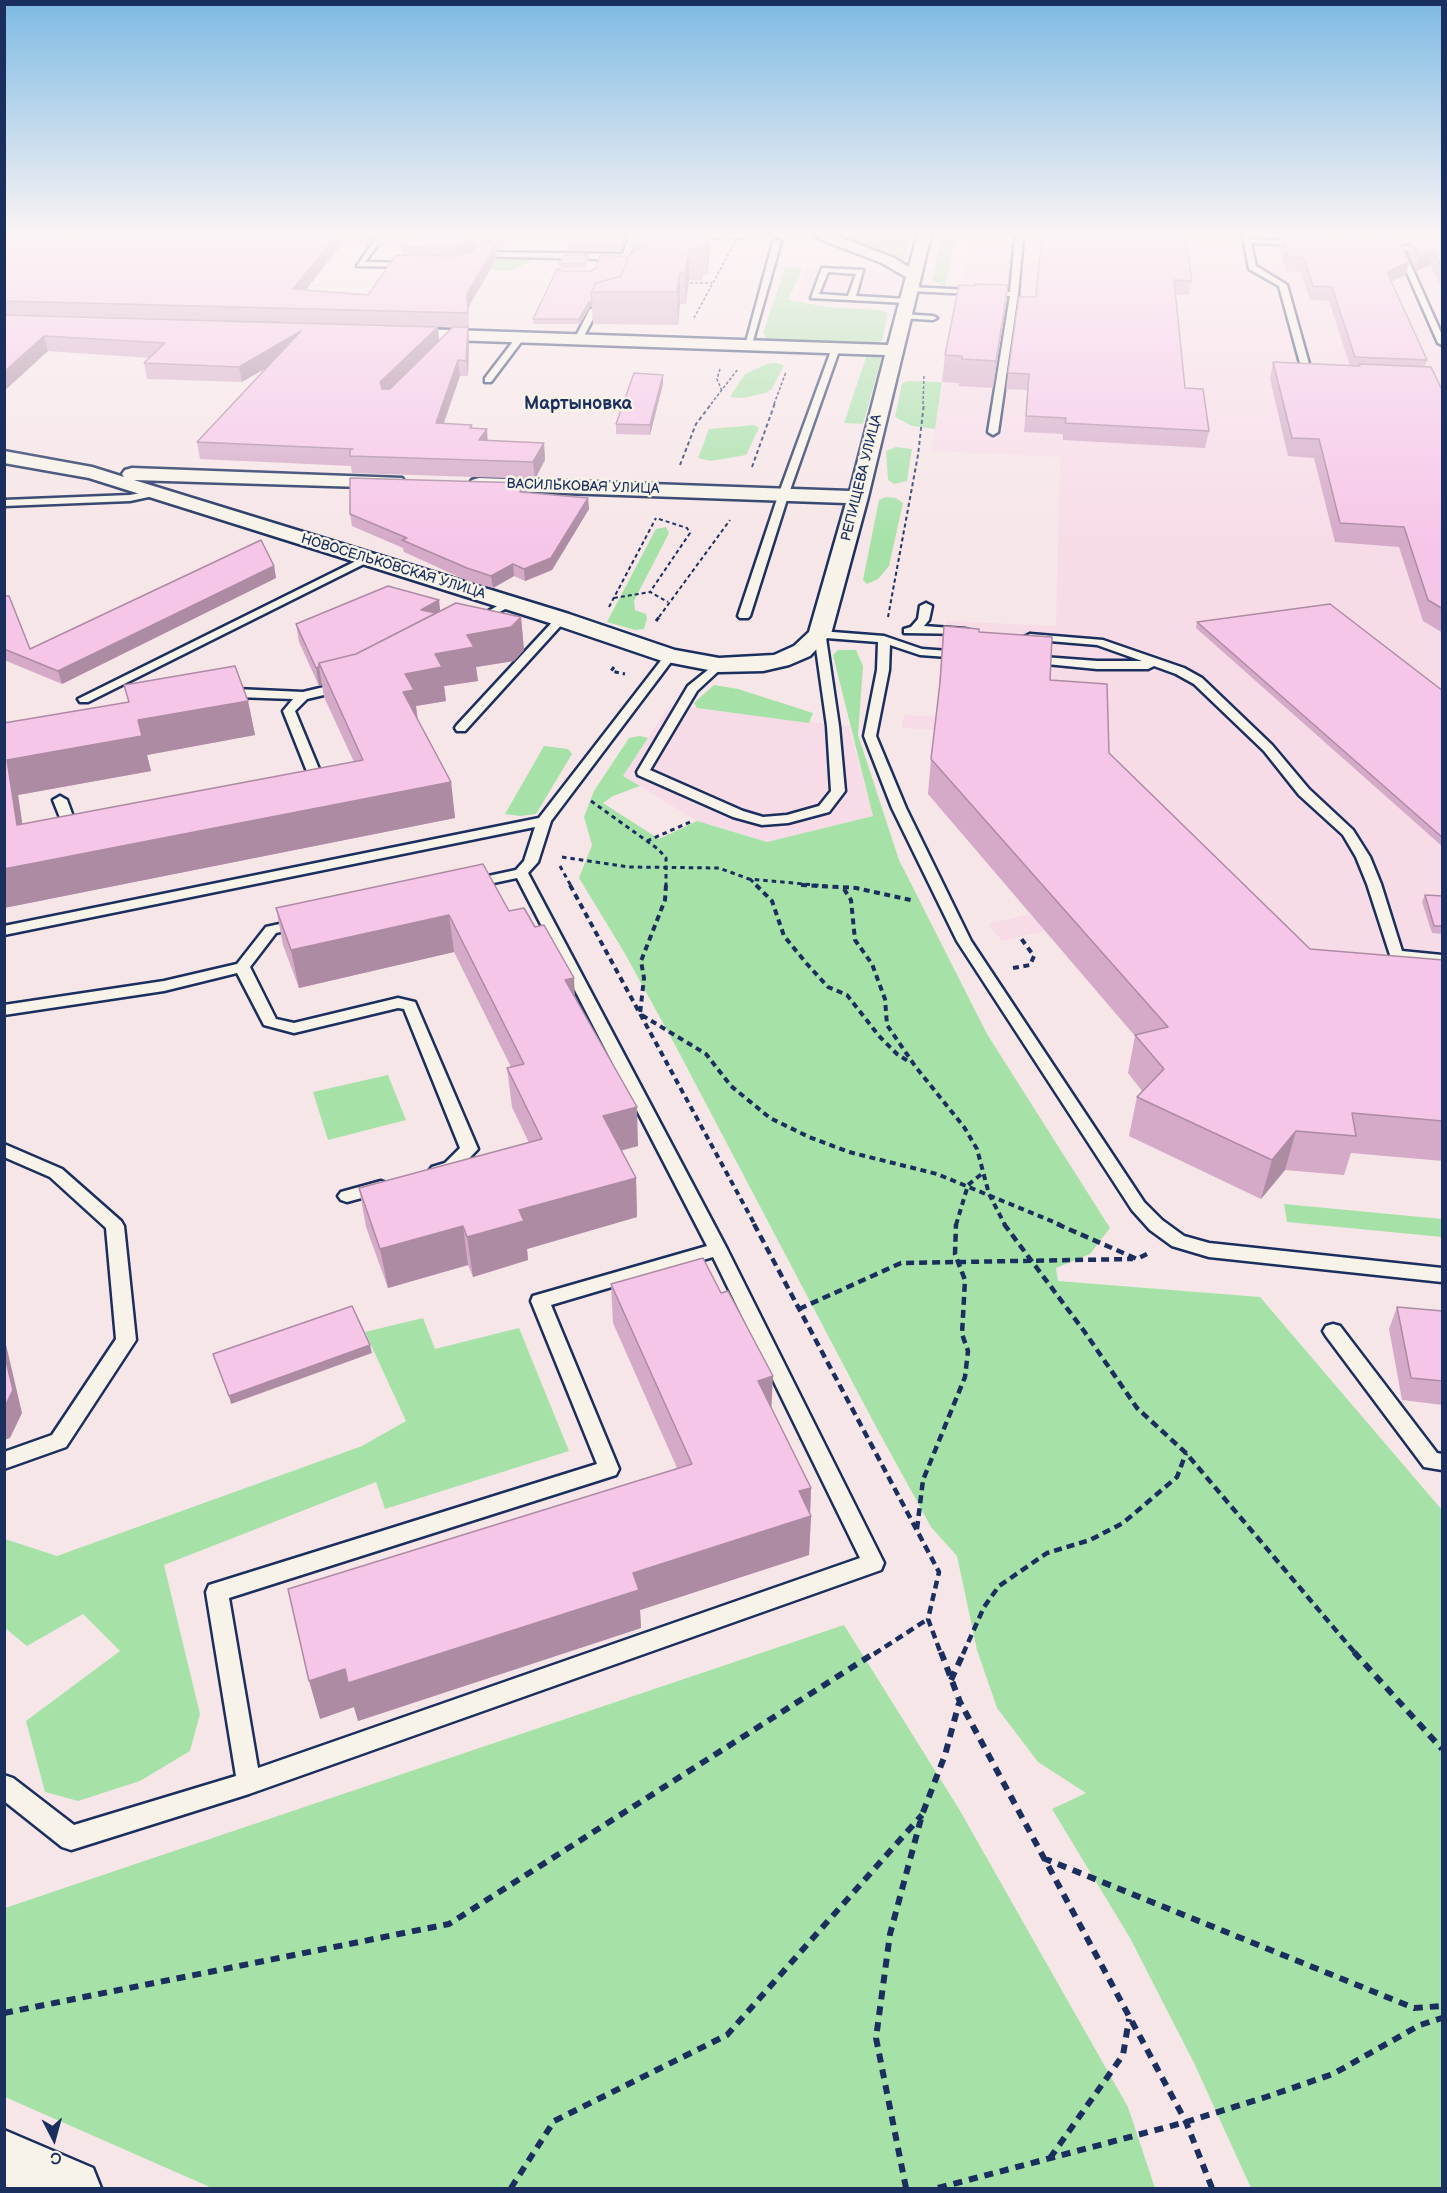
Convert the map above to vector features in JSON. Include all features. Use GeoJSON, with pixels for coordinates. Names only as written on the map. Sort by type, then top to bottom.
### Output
{"type":"FeatureCollection","features":[{"type":"Feature","properties":{"kind":"street"},"geometry":{"type":"LineString","coordinates":[[540,337],[894,350]]}},
{"type":"Feature","properties":{"kind":"street","name":"РЕПИЩЕВА УЛИЦА"},"geometry":{"type":"LineString","coordinates":[[820,634],[858,497],[898,337]]}},
{"type":"Feature","properties":{"kind":"street","name":"НОВОСЕЛЬКОВСКАЯ УЛИЦА"},"geometry":{"type":"LineString","coordinates":[[4,457],[92,473],[670,656],[719,665],[753,665],[781,660],[802,651],[820,634]]}},
{"type":"Feature","properties":{"kind":"street"},"geometry":{"type":"LineString","coordinates":[[92,473],[411,482]]}},
{"type":"Feature","properties":{"kind":"street","name":"ВАСИЛЬКОВАЯ УЛИЦА"},"geometry":{"type":"LineString","coordinates":[[458,483],[858,497]]}},
{"type":"Feature","properties":{"kind":"street"},"geometry":{"type":"LineString","coordinates":[[4,2158],[73,2188]]}},
{"type":"Feature","properties":{"kind":"lane"},"geometry":{"type":"LineString","coordinates":[[441,348],[452,337]]}},
{"type":"Feature","properties":{"kind":"lane"},"geometry":{"type":"LineString","coordinates":[[488,380],[520,337]]}},
{"type":"Feature","properties":{"kind":"lane"},"geometry":{"type":"LineString","coordinates":[[748,344],[750,337]]}},
{"type":"Feature","properties":{"kind":"lane"},"geometry":{"type":"LineString","coordinates":[[993,432],[1007,337]]}},
{"type":"Feature","properties":{"kind":"lane"},"geometry":{"type":"LineString","coordinates":[[1297,337],[1307,374],[1330,375]]}},
{"type":"Feature","properties":{"kind":"lane"},"geometry":{"type":"LineString","coordinates":[[744,616],[784,493],[837,348]]}},
{"type":"Feature","properties":{"kind":"lane"},"geometry":{"type":"LineString","coordinates":[[4,503],[130,498],[155,493]]}},
{"type":"Feature","properties":{"kind":"lane"},"geometry":{"type":"LineString","coordinates":[[84,699],[366,559]]}},
{"type":"Feature","properties":{"kind":"lane"},"geometry":{"type":"LineString","coordinates":[[462,628],[508,603]]}},
{"type":"Feature","properties":{"kind":"lane"},"geometry":{"type":"LineString","coordinates":[[915,629],[923,620],[926,606]]}},
{"type":"Feature","properties":{"kind":"lane"},"geometry":{"type":"LineString","coordinates":[[461,728],[561,620]]}},
{"type":"Feature","properties":{"kind":"lane"},"geometry":{"type":"LineString","coordinates":[[884,639],[915,629],[976,633]]}},
{"type":"Feature","properties":{"kind":"lane"},"geometry":{"type":"LineString","coordinates":[[719,665],[692,689],[643,772],[723,807],[762,821],[788,819],[824,809],[838,791],[834,736],[820,634],[884,639],[920,652],[974,656]]}},
{"type":"Feature","properties":{"kind":"lane"},"geometry":{"type":"LineString","coordinates":[[1020,636],[1099,642],[1180,671],[1198,681],[1268,748],[1304,792],[1348,833],[1363,856],[1396,955],[1443,959]]}},
{"type":"Feature","properties":{"kind":"lane"},"geometry":{"type":"LineString","coordinates":[[884,639],[883,670],[870,736],[899,808],[964,941],[1138,1206],[1156,1226],[1178,1241],[1209,1250],[1443,1275]]}},
{"type":"Feature","properties":{"kind":"lane"},"geometry":{"type":"LineString","coordinates":[[453,888],[521,873],[531,862],[544,821],[670,656]]}},
{"type":"Feature","properties":{"kind":"lane"},"geometry":{"type":"LineString","coordinates":[[1017,659],[1097,665],[1159,664]]}},
{"type":"Feature","properties":{"kind":"lane"},"geometry":{"type":"LineString","coordinates":[[214,697],[236,693],[303,696],[356,683]]}},
{"type":"Feature","properties":{"kind":"lane"},"geometry":{"type":"LineString","coordinates":[[293,786],[316,782],[289,711],[303,696]]}},
{"type":"Feature","properties":{"kind":"lane"},"geometry":{"type":"LineString","coordinates":[[60,800],[70,827],[94,823]]}},
{"type":"Feature","properties":{"kind":"lane"},"geometry":{"type":"LineString","coordinates":[[4,931],[544,821]]}},
{"type":"Feature","properties":{"kind":"lane"},"geometry":{"type":"LineString","coordinates":[[4,1786],[71,1838],[249,1783],[873,1563],[718,1249],[521,873]]}},
{"type":"Feature","properties":{"kind":"lane"},"geometry":{"type":"LineString","coordinates":[[4,1010],[164,986],[242,967],[271,930],[316,920]]}},
{"type":"Feature","properties":{"kind":"lane"},"geometry":{"type":"LineString","coordinates":[[242,967],[270,1022],[294,1028],[398,1004],[410,1005],[469,1149],[451,1167],[428,1174]]}},
{"type":"Feature","properties":{"kind":"lane"},"geometry":{"type":"LineString","coordinates":[[4,1150],[56,1173],[116,1226],[126,1340],[59,1441],[4,1461]]}},
{"type":"Feature","properties":{"kind":"lane"},"geometry":{"type":"LineString","coordinates":[[347,1196],[393,1183]]}},
{"type":"Feature","properties":{"kind":"lane"},"geometry":{"type":"LineString","coordinates":[[249,1783],[217,1592],[609,1469],[540,1301],[718,1249]]}},
{"type":"Feature","properties":{"kind":"lane"},"geometry":{"type":"LineString","coordinates":[[1333,1331],[1431,1461],[1443,1462]]}},
{"type":"Feature","properties":{"kind":"path"},"geometry":{"type":"LineString","coordinates":[[884,639],[918,455],[924,375]]}},
{"type":"Feature","properties":{"kind":"path"},"geometry":{"type":"LineString","coordinates":[[650,592],[690,533],[687,528],[656,518]]}},
{"type":"Feature","properties":{"kind":"path"},"geometry":{"type":"LineString","coordinates":[[614,598],[650,592],[668,602]]}},
{"type":"Feature","properties":{"kind":"path"},"geometry":{"type":"LineString","coordinates":[[569,787],[658,849],[666,858],[668,869],[665,900],[641,961],[644,978],[640,1014]]}},
{"type":"Feature","properties":{"kind":"path"},"geometry":{"type":"LineString","coordinates":[[647,841],[723,807]]}},
{"type":"Feature","properties":{"kind":"path"},"geometry":{"type":"LineString","coordinates":[[948,909],[856,888],[749,879],[719,868],[629,867],[555,855],[640,1014],[658,1043],[939,1572],[928,1619],[960,1702],[1186,2122],[1212,2188]]}},
{"type":"Feature","properties":{"kind":"path"},"geometry":{"type":"LineString","coordinates":[[749,879],[772,901],[784,936],[807,964],[828,987],[847,995],[879,1036],[897,1054],[915,1066]]}},
{"type":"Feature","properties":{"kind":"path"},"geometry":{"type":"LineString","coordinates":[[844,888],[851,900],[855,940],[872,964],[885,999],[887,1025],[915,1066],[964,1127],[977,1149],[989,1194],[1007,1229],[1029,1261],[1084,1331],[1137,1408],[1186,1453],[1384,1687],[1443,1749]]}},
{"type":"Feature","properties":{"kind":"path"},"geometry":{"type":"LineString","coordinates":[[1010,969],[1030,965],[1034,956],[1020,937]]}},
{"type":"Feature","properties":{"kind":"path"},"geometry":{"type":"LineString","coordinates":[[640,1014],[706,1054],[730,1086],[770,1118],[809,1137],[849,1152],[937,1174],[968,1185],[1137,1259]]}},
{"type":"Feature","properties":{"kind":"path"},"geometry":{"type":"LineString","coordinates":[[917,1529],[923,1480],[965,1377],[968,1351],[962,1334],[965,1280],[955,1254],[956,1228],[962,1199],[968,1185],[984,1172]]}},
{"type":"Feature","properties":{"kind":"path"},"geometry":{"type":"LineString","coordinates":[[799,1309],[901,1263],[1137,1259],[1178,1241]]}},
{"type":"Feature","properties":{"kind":"path"},"geometry":{"type":"LineString","coordinates":[[951,1680],[984,1607],[999,1586],[1047,1553],[1090,1540],[1123,1523],[1177,1478],[1186,1453]]}},
{"type":"Feature","properties":{"kind":"path"},"geometry":{"type":"LineString","coordinates":[[4,2013],[448,1924],[928,1619]]}},
{"type":"Feature","properties":{"kind":"path"},"geometry":{"type":"LineString","coordinates":[[906,2188],[876,2038],[890,1934],[922,1815],[945,1755],[960,1702]]}},
{"type":"Feature","properties":{"kind":"path"},"geometry":{"type":"LineString","coordinates":[[511,2188],[554,2121],[727,2036],[922,1815]]}},
{"type":"Feature","properties":{"kind":"path"},"geometry":{"type":"LineString","coordinates":[[1043,1857],[1414,2008],[1443,2006]]}},
{"type":"Feature","properties":{"kind":"path"},"geometry":{"type":"LineString","coordinates":[[1050,2159],[1123,2055],[1129,2018]]}},
{"type":"Feature","properties":{"kind":"path"},"geometry":{"type":"LineString","coordinates":[[938,2188],[1186,2122],[1266,2097],[1332,2074],[1420,2025],[1443,2019]]}},
{"type":"Feature","properties":{"kind":"shaded area"},"geometry":{"type":"Polygon","coordinates":[[[952,337],[1442,337],[1442,1161],[1340,1152],[1344,1175],[1285,1170],[1261,1199],[1129,1136],[1155,1107],[1128,1073],[1159,1065],[1045,931],[1002,941],[988,924],[1030,914],[928,794],[936,730],[902,728],[904,715],[937,717],[942,648],[937,648],[939,635],[944,635],[947,621],[1056,626],[1060,457],[931,451],[952,337]]]}},
{"type":"Feature","properties":{"kind":"shaded area"},"geometry":{"type":"Polygon","coordinates":[[[670,705],[849,726],[873,816],[767,842],[697,821],[623,776],[670,705]]]}},
{"type":"Feature","properties":{"kind":"green space"},"geometry":{"type":"Polygon","coordinates":[[[766,337],[883,337],[882,341],[869,344],[766,337]]]}},
{"type":"Feature","properties":{"kind":"green space"},"geometry":{"type":"Polygon","coordinates":[[[867,354],[878,356],[881,360],[863,424],[844,423],[867,354]]]}},
{"type":"Feature","properties":{"kind":"green space"},"geometry":{"type":"Polygon","coordinates":[[[767,364],[784,365],[772,389],[766,393],[743,398],[730,397],[745,374],[767,364]]]}},
{"type":"Feature","properties":{"kind":"green space"},"geometry":{"type":"Polygon","coordinates":[[[908,381],[942,382],[935,429],[912,426],[895,417],[902,383],[908,381]]]}},
{"type":"Feature","properties":{"kind":"green space"},"geometry":{"type":"Polygon","coordinates":[[[754,425],[759,428],[746,455],[711,461],[698,458],[709,429],[754,425]]]}},
{"type":"Feature","properties":{"kind":"green space"},"geometry":{"type":"Polygon","coordinates":[[[896,447],[912,449],[907,481],[894,484],[888,480],[886,451],[896,447]]]}},
{"type":"Feature","properties":{"kind":"green space"},"geometry":{"type":"Polygon","coordinates":[[[886,497],[896,498],[903,503],[889,566],[878,579],[867,584],[863,580],[879,500],[886,497]]]}},
{"type":"Feature","properties":{"kind":"green space"},"geometry":{"type":"Polygon","coordinates":[[[666,527],[669,533],[634,601],[635,610],[646,614],[644,629],[635,630],[607,622],[656,529],[666,527]]]}},
{"type":"Feature","properties":{"kind":"green space"},"geometry":{"type":"Polygon","coordinates":[[[838,650],[856,650],[863,666],[858,735],[899,860],[987,1034],[1110,1228],[1090,1254],[1056,1268],[1058,1281],[1260,1297],[1442,1510],[1442,2188],[1251,2188],[1194,2063],[1130,1938],[1052,1809],[1086,1793],[1038,1762],[997,1708],[977,1650],[957,1556],[931,1527],[674,1043],[624,952],[579,878],[592,845],[584,817],[594,791],[629,738],[640,736],[648,738],[623,776],[640,786],[613,796],[603,803],[659,839],[697,821],[767,842],[873,816],[833,655],[838,650]]]}},
{"type":"Feature","properties":{"kind":"green space"},"geometry":{"type":"Polygon","coordinates":[[[714,685],[738,689],[813,713],[809,723],[697,708],[694,703],[714,685]]]}},
{"type":"Feature","properties":{"kind":"green space"},"geometry":{"type":"Polygon","coordinates":[[[544,746],[568,749],[572,754],[536,814],[520,816],[505,814],[544,746]]]}},
{"type":"Feature","properties":{"kind":"green space"},"geometry":{"type":"Polygon","coordinates":[[[388,1075],[406,1120],[328,1140],[313,1092],[388,1075]]]}},
{"type":"Feature","properties":{"kind":"green space"},"geometry":{"type":"Polygon","coordinates":[[[1284,1204],[1442,1219],[1442,1237],[1287,1222],[1284,1204]]]}},
{"type":"Feature","properties":{"kind":"green space"},"geometry":{"type":"Polygon","coordinates":[[[423,1318],[435,1349],[519,1328],[569,1451],[385,1509],[376,1482],[164,1565],[200,1714],[190,1751],[140,1781],[78,1801],[45,1792],[26,1721],[120,1651],[83,1614],[27,1646],[5,1628],[5,1539],[57,1556],[362,1446],[406,1421],[365,1332],[423,1318]]]}},
{"type":"Feature","properties":{"kind":"green space"},"geometry":{"type":"Polygon","coordinates":[[[844,1625],[959,1809],[1128,2107],[1155,2188],[212,2188],[5,2097],[5,1908],[844,1625]]]}},
{"type":"Feature","properties":{"kind":"building"},"geometry":{"type":"Polygon","coordinates":[[[4,337],[43,337],[4,372],[4,337]]]}},
{"type":"Feature","properties":{"kind":"building"},"geometry":{"type":"Polygon","coordinates":[[[67,337],[290,337],[239,367],[144,363],[165,343],[67,337]]]}},
{"type":"Feature","properties":{"kind":"building"},"geometry":{"type":"Polygon","coordinates":[[[295,337],[427,337],[380,382],[382,389],[390,389],[442,337],[467,337],[466,361],[458,360],[436,423],[472,425],[470,428],[487,429],[479,440],[544,443],[533,462],[350,456],[350,450],[353,449],[197,442],[295,337]]]}},
{"type":"Feature","properties":{"kind":"building"},"geometry":{"type":"Polygon","coordinates":[[[949,337],[1000,337],[996,361],[962,359],[962,356],[945,355],[949,337]]]}},
{"type":"Feature","properties":{"kind":"building"},"geometry":{"type":"Polygon","coordinates":[[[1013,337],[1180,337],[1185,388],[1203,389],[1209,431],[1065,423],[1066,418],[1026,416],[1029,374],[1008,373],[1013,337]]]}},
{"type":"Feature","properties":{"kind":"building"},"geometry":{"type":"Polygon","coordinates":[[[1349,337],[1417,337],[1427,360],[1355,357],[1349,337]]]}},
{"type":"Feature","properties":{"kind":"building"},"geometry":{"type":"Polygon","coordinates":[[[1273,362],[1431,367],[1443,392],[1443,609],[1428,600],[1404,527],[1340,523],[1319,439],[1292,438],[1273,362]]]}},
{"type":"Feature","properties":{"kind":"building"},"geometry":{"type":"Polygon","coordinates":[[[634,373],[663,375],[650,425],[616,424],[634,373]]]}},
{"type":"Feature","properties":{"kind":"building"},"geometry":{"type":"Polygon","coordinates":[[[350,478],[525,483],[520,492],[588,498],[551,558],[524,569],[513,564],[491,576],[402,540],[407,538],[350,514],[350,478]]]}},
{"type":"Feature","properties":{"kind":"building"},"geometry":{"type":"Polygon","coordinates":[[[261,540],[274,566],[58,671],[4,649],[4,596],[9,596],[30,649],[261,540]]]}},
{"type":"Feature","properties":{"kind":"building"},"geometry":{"type":"Polygon","coordinates":[[[388,586],[439,600],[421,610],[436,613],[356,654],[319,663],[319,667],[316,668],[296,624],[388,586]]]}},
{"type":"Feature","properties":{"kind":"building"},"geometry":{"type":"Polygon","coordinates":[[[456,603],[521,617],[511,627],[467,635],[474,647],[435,654],[442,667],[405,674],[414,690],[403,692],[451,782],[4,869],[4,723],[129,702],[124,685],[235,666],[248,701],[138,720],[142,736],[7,760],[17,825],[363,760],[319,663],[356,654],[456,603]]]}},
{"type":"Feature","properties":{"kind":"building"},"geometry":{"type":"Polygon","coordinates":[[[1330,604],[1443,691],[1443,838],[1197,622],[1330,604]]]}},
{"type":"Feature","properties":{"kind":"building"},"geometry":{"type":"Polygon","coordinates":[[[944,626],[979,629],[979,632],[1052,637],[1050,680],[1107,684],[1109,753],[1310,949],[1443,960],[1443,1121],[1352,1113],[1356,1136],[1296,1131],[1272,1160],[1137,1097],[1164,1069],[1135,1035],[1168,1027],[931,759],[944,626]]]}},
{"type":"Feature","properties":{"kind":"building"},"geometry":{"type":"Polygon","coordinates":[[[483,864],[509,911],[524,908],[535,927],[544,925],[574,978],[565,980],[637,1107],[603,1116],[636,1178],[519,1210],[524,1221],[467,1237],[463,1226],[380,1249],[359,1188],[542,1139],[507,1068],[524,1064],[449,915],[291,950],[276,908],[483,864]]]}},
{"type":"Feature","properties":{"kind":"building"},"geometry":{"type":"Polygon","coordinates":[[[1425,895],[1443,896],[1443,926],[1434,926],[1425,895]]]}},
{"type":"Feature","properties":{"kind":"building"},"geometry":{"type":"Polygon","coordinates":[[[703,1258],[721,1293],[728,1291],[773,1376],[758,1381],[811,1488],[799,1491],[811,1516],[633,1573],[639,1590],[348,1683],[345,1669],[309,1681],[288,1589],[692,1464],[611,1284],[703,1258]]]}},
{"type":"Feature","properties":{"kind":"building"},"geometry":{"type":"Polygon","coordinates":[[[352,1306],[370,1345],[229,1396],[213,1354],[352,1306]]]}},
{"type":"Feature","properties":{"kind":"building"},"geometry":{"type":"Polygon","coordinates":[[[1397,1307],[1443,1311],[1443,1381],[1411,1378],[1397,1307]]]}},
{"type":"Feature","properties":{"kind":"building"},"geometry":{"type":"Polygon","coordinates":[[[4,1353],[13,1390],[4,1408],[4,1353]]]}},
{"type":"Feature","properties":{"kind":"district","name":"Мартыновка"},"geometry":{"type":"Point","coordinates":[578,404]}}]}
